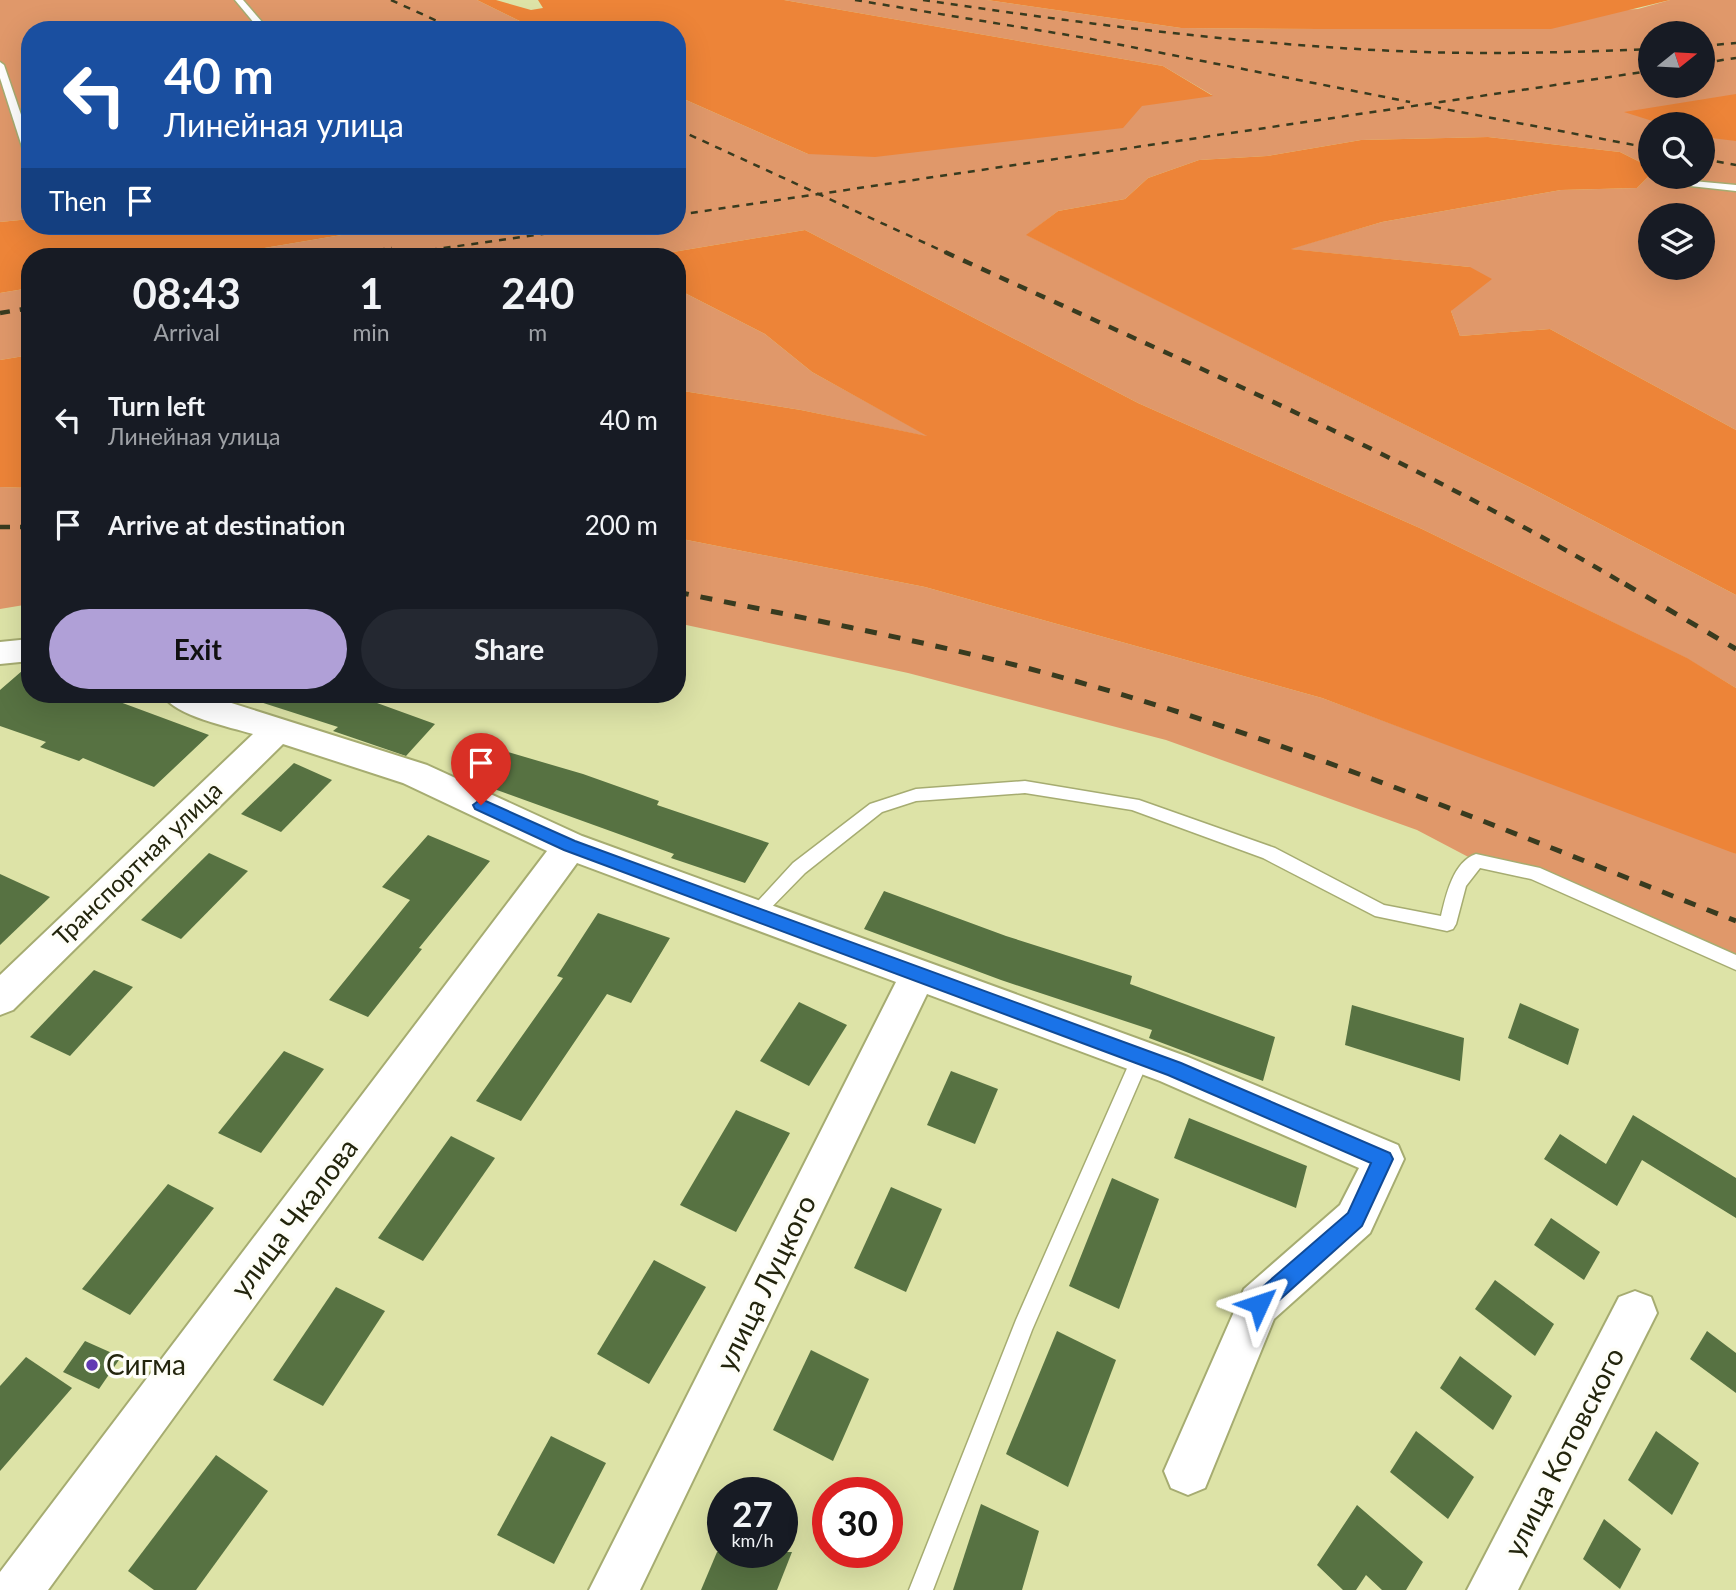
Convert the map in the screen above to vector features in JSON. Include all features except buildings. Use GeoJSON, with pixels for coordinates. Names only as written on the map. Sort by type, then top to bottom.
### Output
{"type":"FeatureCollection","features":[{"type":"Feature","properties":{"kind":"street"},"geometry":{"type":"LineString","coordinates":[[0,653],[21,651]]}},
{"type":"Feature","properties":{"kind":"street"},"geometry":{"type":"LineString","coordinates":[[196,703],[415,774],[570,846],[1141,1057],[1384,1159],[1355,1219],[1259,1304],[1188,1471]]}},
{"type":"Feature","properties":{"kind":"street","name":"Транспортная улица"},"geometry":{"type":"LineString","coordinates":[[0,999],[277,730]]}},
{"type":"Feature","properties":{"kind":"street","name":"улица Чкалова"},"geometry":{"type":"LineString","coordinates":[[19,1590],[570,846]]}},
{"type":"Feature","properties":{"kind":"street","name":"улица Луцкого"},"geometry":{"type":"LineString","coordinates":[[614,1590],[918,975]]}},
{"type":"Feature","properties":{"kind":"street","name":"улица Котовского"},"geometry":{"type":"LineString","coordinates":[[1492,1590],[1635,1313]]}},
{"type":"Feature","properties":{"kind":"lane"},"geometry":{"type":"LineString","coordinates":[[239,0],[257,21]]}},
{"type":"Feature","properties":{"kind":"lane"},"geometry":{"type":"LineString","coordinates":[[0,65],[21,129]]}},
{"type":"Feature","properties":{"kind":"lane"},"geometry":{"type":"LineString","coordinates":[[1715,186],[1736,188]]}},
{"type":"Feature","properties":{"kind":"lane"},"geometry":{"type":"LineString","coordinates":[[754,914],[799,868],[876,808],[916,795],[1026,788],[1133,804],[1269,853],[1381,911],[1447,924],[1458,883],[1476,861],[1534,873],[1736,963]]}},
{"type":"Feature","properties":{"kind":"lane"},"geometry":{"type":"LineString","coordinates":[[921,1590],[1023,1327],[1141,1057]]}},
{"type":"Feature","properties":{"kind":"shaded area"},"geometry":{"type":"Polygon","coordinates":[[[0,0],[477,0],[520,21],[21,21],[21,220],[0,222],[0,0]]]}},
{"type":"Feature","properties":{"kind":"shaded area"},"geometry":{"type":"Polygon","coordinates":[[[477,0],[496,0],[531,10],[543,8],[538,0],[784,0],[1163,66],[1213,96],[1142,106],[1123,128],[875,157],[808,154],[686,100],[686,21],[520,21],[477,0]]]}},
{"type":"Feature","properties":{"kind":"shaded area"},"geometry":{"type":"Polygon","coordinates":[[[784,0],[987,0],[1181,28],[1319,29],[1638,9],[1670,0],[1736,0],[1736,430],[1550,329],[1460,336],[1451,311],[1470,267],[1289,249],[1382,222],[1561,190],[1638,187],[1715,189],[1715,112],[1638,112],[1638,161],[1620,152],[1488,137],[1361,140],[1267,156],[1199,160],[1148,178],[1125,199],[1058,211],[1027,235],[1531,488],[1736,595],[1736,688],[1686,658],[1422,529],[1138,403],[805,230],[686,250],[264,248],[341,235],[686,235],[686,100],[808,154],[1212,95],[1163,66],[784,0]]]}},
{"type":"Feature","properties":{"kind":"shaded area"},"geometry":{"type":"Polygon","coordinates":[[[987,0],[1670,0],[1551,29],[1319,29],[1181,28],[987,0]]]}},
{"type":"Feature","properties":{"kind":"shaded area"},"geometry":{"type":"Polygon","coordinates":[[[1736,94],[1736,141],[1715,138],[1715,112],[1638,112],[1638,116],[1624,112],[1715,98],[1736,94]]]}},
{"type":"Feature","properties":{"kind":"shaded area"},"geometry":{"type":"Polygon","coordinates":[[[1488,137],[1620,152],[1638,161],[1637,188],[1561,190],[1382,222],[1291,249],[1470,267],[1492,279],[1451,311],[1460,336],[1550,329],[1736,430],[1736,595],[1531,488],[1026,235],[1058,211],[1125,199],[1148,178],[1199,160],[1267,156],[1361,140],[1488,137]]]}},
{"type":"Feature","properties":{"kind":"shaded area"},"geometry":{"type":"Polygon","coordinates":[[[21,220],[21,235],[341,235],[264,248],[21,248],[21,290],[0,293],[0,222],[21,220]]]}},
{"type":"Feature","properties":{"kind":"shaded area"},"geometry":{"type":"Polygon","coordinates":[[[805,230],[1138,403],[1422,529],[1687,658],[1736,688],[1736,854],[1322,698],[925,587],[686,540],[686,391],[801,410],[927,436],[812,372],[765,334],[686,294],[686,250],[805,230]]]}},
{"type":"Feature","properties":{"kind":"shaded area"},"geometry":{"type":"Polygon","coordinates":[[[21,290],[21,356],[0,360],[0,293],[21,290]]]}},
{"type":"Feature","properties":{"kind":"shaded area"},"geometry":{"type":"Polygon","coordinates":[[[686,294],[765,334],[812,372],[930,437],[801,410],[686,391],[686,294]]]}},
{"type":"Feature","properties":{"kind":"shaded area"},"geometry":{"type":"Polygon","coordinates":[[[21,356],[21,488],[0,487],[0,360],[21,356]]]}},
{"type":"Feature","properties":{"kind":"shaded area"},"geometry":{"type":"Polygon","coordinates":[[[0,487],[21,488],[21,606],[0,609],[0,487]]]}},
{"type":"Feature","properties":{"kind":"shaded area"},"geometry":{"type":"Polygon","coordinates":[[[686,540],[925,587],[1322,698],[1721,846],[1736,854],[1736,963],[1534,873],[1476,861],[1417,830],[1166,740],[908,673],[686,625],[686,540]]]}},
{"type":"Feature","properties":{"kind":"railway"},"geometry":{"type":"LineString","coordinates":[[391,0],[437,21]]}},
{"type":"Feature","properties":{"kind":"railway"},"geometry":{"type":"LineString","coordinates":[[855,0],[1086,38],[1410,102]]}},
{"type":"Feature","properties":{"kind":"railway"},"geometry":{"type":"LineString","coordinates":[[923,0],[1148,30],[1318,46],[1478,53],[1638,49]]}},
{"type":"Feature","properties":{"kind":"railway"},"geometry":{"type":"LineString","coordinates":[[1715,45],[1736,43]]}},
{"type":"Feature","properties":{"kind":"railway"},"geometry":{"type":"LineString","coordinates":[[1715,61],[1736,58]]}},
{"type":"Feature","properties":{"kind":"railway"},"geometry":{"type":"LineString","coordinates":[[819,194],[1638,73]]}},
{"type":"Feature","properties":{"kind":"railway"},"geometry":{"type":"LineString","coordinates":[[1434,107],[1638,146]]}},
{"type":"Feature","properties":{"kind":"railway"},"geometry":{"type":"LineString","coordinates":[[686,133],[819,194]]}},
{"type":"Feature","properties":{"kind":"railway"},"geometry":{"type":"LineString","coordinates":[[1715,161],[1736,165]]}},
{"type":"Feature","properties":{"kind":"railway"},"geometry":{"type":"LineString","coordinates":[[686,214],[819,194]]}},
{"type":"Feature","properties":{"kind":"railway"},"geometry":{"type":"LineString","coordinates":[[819,194],[949,254]]}},
{"type":"Feature","properties":{"kind":"railway"},"geometry":{"type":"LineString","coordinates":[[444,248],[536,235]]}},
{"type":"Feature","properties":{"kind":"railway"},"geometry":{"type":"LineString","coordinates":[[945,252],[1205,370],[1377,452],[1462,494],[1628,586]]}},
{"type":"Feature","properties":{"kind":"railway"},"geometry":{"type":"LineString","coordinates":[[0,313],[21,310]]}},
{"type":"Feature","properties":{"kind":"railway"},"geometry":{"type":"LineString","coordinates":[[0,527],[21,527]]}},
{"type":"Feature","properties":{"kind":"railway"},"geometry":{"type":"LineString","coordinates":[[1625,584],[1736,649]]}},
{"type":"Feature","properties":{"kind":"railway"},"geometry":{"type":"LineString","coordinates":[[686,594],[992,659],[1178,712],[1259,738],[1419,796],[1736,921]]}},
{"type":"Feature","properties":{"kind":"place","name":"Сигма"},"geometry":{"type":"Point","coordinates":[92,1365]}},
{"type":"Feature","properties":{"kind":"route"},"geometry":{"type":"LineString","coordinates":[[481,805],[570,846],[1174,1069],[1384,1159],[1355,1219],[1259,1304]]}}]}
